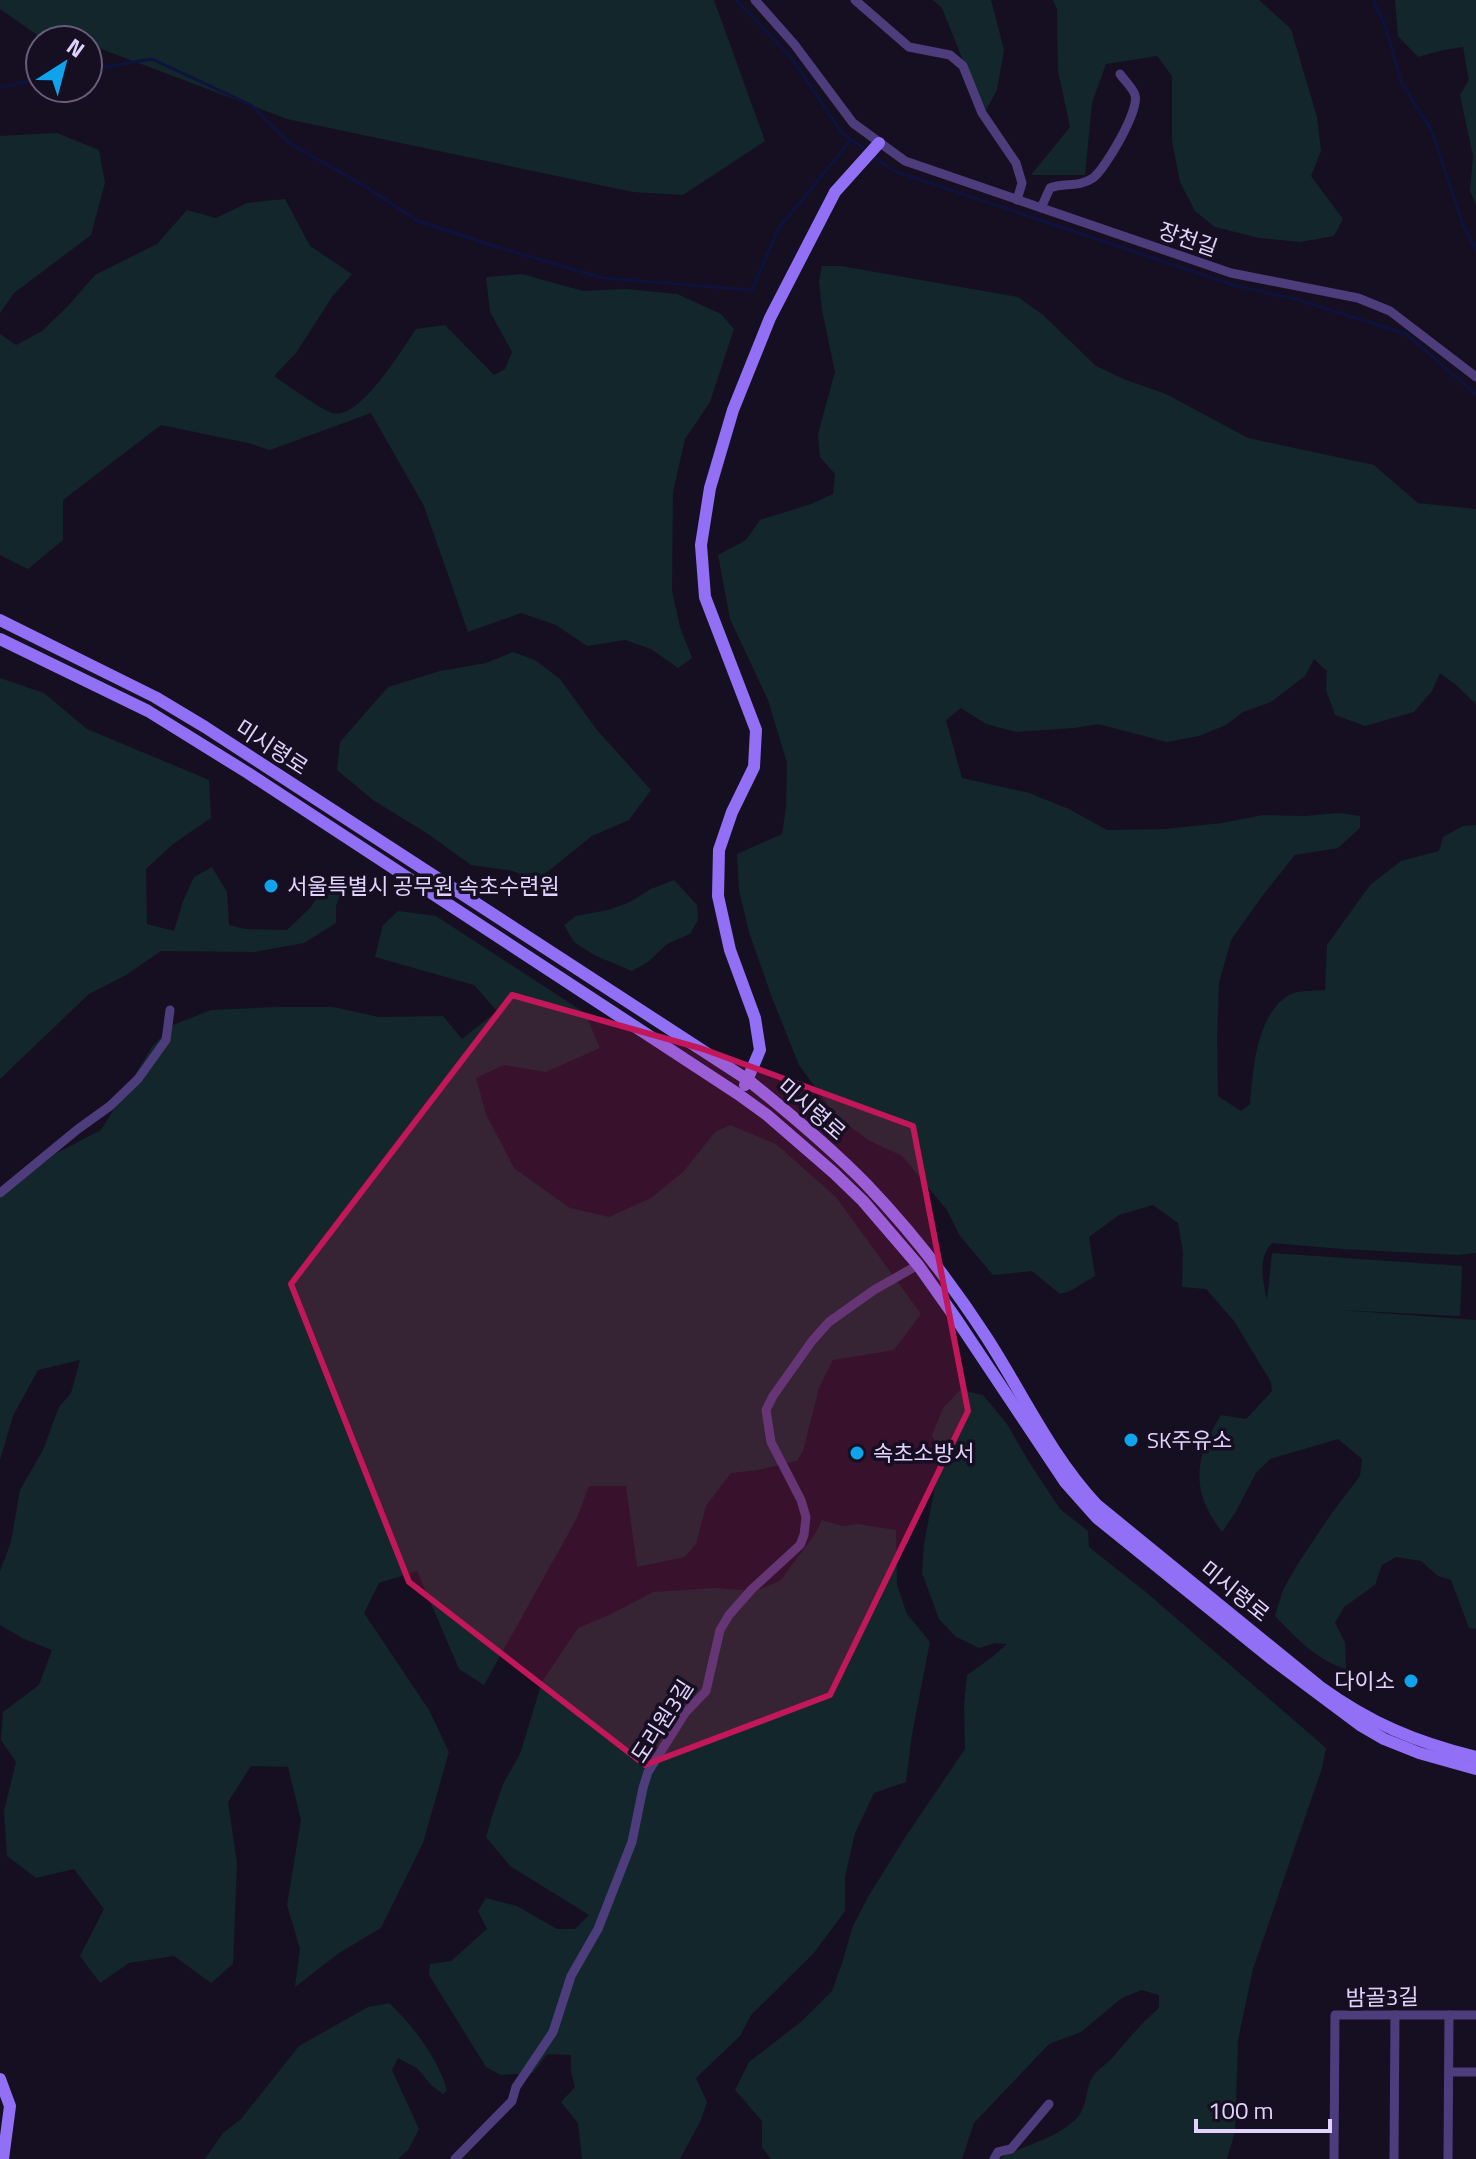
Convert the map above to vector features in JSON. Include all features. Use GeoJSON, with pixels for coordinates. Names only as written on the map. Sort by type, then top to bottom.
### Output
{"type":"FeatureCollection","features":[{"type":"Feature","properties":{"kind":"main road"},"geometry":{"type":"LineString","coordinates":[[738,1094],[748,1080],[760,1050],[755,1018],[730,950],[718,896],[719,850],[732,812],[754,767],[756,730],[705,597],[701,545],[717,462],[733,410],[770,318],[835,192],[877,145]]}},
{"type":"Feature","properties":{"kind":"main road","name":"미시령로"},"geometry":{"type":"LineString","coordinates":[[0,620],[167,704],[748,1080],[828,1148],[898,1219],[988,1339],[1059,1457],[1097,1505],[1319,1686],[1363,1716],[1400,1733],[1476,1757]]}},
{"type":"Feature","properties":{"kind":"main road","name":"미시령로"},"geometry":{"type":"LineString","coordinates":[[0,639],[148,711],[248,773],[767,1115],[863,1201],[918,1265],[1065,1482],[1097,1518],[1273,1660],[1360,1725],[1419,1753],[1476,1769]]}},
{"type":"Feature","properties":{"kind":"main road"},"geometry":{"type":"LineString","coordinates":[[0,2079],[10,2106],[3,2159]]}},
{"type":"Feature","properties":{"kind":"street","name":"장천길"},"geometry":{"type":"LineString","coordinates":[[755,0],[794,44],[853,123],[877,145],[905,161],[1231,273],[1358,298],[1390,311],[1476,377]]}},
{"type":"Feature","properties":{"kind":"street"},"geometry":{"type":"LineString","coordinates":[[855,0],[909,47],[950,55],[963,66],[982,113],[1016,163],[1022,183],[1017,200]]}},
{"type":"Feature","properties":{"kind":"street"},"geometry":{"type":"LineString","coordinates":[[1041,208],[1050,188],[1055,185],[1079,184],[1094,177],[1122,138],[1135,105],[1135,95],[1120,74]]}},
{"type":"Feature","properties":{"kind":"street"},"geometry":{"type":"LineString","coordinates":[[0,1193],[110,1106],[138,1079],[166,1040],[170,1010]]}},
{"type":"Feature","properties":{"kind":"street","name":"도리원3길"},"geometry":{"type":"LineString","coordinates":[[455,2159],[512,2101],[516,2087],[553,2032],[571,1976],[598,1929],[632,1842],[648,1772],[685,1713],[706,1691],[720,1630],[752,1589],[800,1545],[806,1517],[801,1500],[771,1442],[766,1410],[773,1396],[829,1322],[874,1290],[918,1265]]}},
{"type":"Feature","properties":{"kind":"street","name":"밤골3길"},"geometry":{"type":"LineString","coordinates":[[1334,2159],[1335,2015],[1476,2015]]}},
{"type":"Feature","properties":{"kind":"street"},"geometry":{"type":"LineString","coordinates":[[1394,2159],[1395,2015]]}},
{"type":"Feature","properties":{"kind":"street"},"geometry":{"type":"LineString","coordinates":[[1448,2159],[1449,2015]]}},
{"type":"Feature","properties":{"kind":"street"},"geometry":{"type":"LineString","coordinates":[[1449,2072],[1476,2072]]}},
{"type":"Feature","properties":{"kind":"street"},"geometry":{"type":"LineString","coordinates":[[994,2159],[998,2152],[1011,2149],[1049,2104]]}},
{"type":"Feature","properties":{"kind":"highlighted area"},"geometry":{"type":"Polygon","coordinates":[[[512,995],[703,1049],[913,1126],[968,1411],[830,1695],[645,1765],[409,1582],[291,1284],[512,995]]]}},
{"type":"Feature","properties":{"kind":"green space"},"geometry":{"type":"Polygon","coordinates":[[[0,0],[714,0],[765,141],[683,195],[633,192],[287,119],[104,50],[104,24],[24,26],[0,9],[0,0]]]}},
{"type":"Feature","properties":{"kind":"green space"},"geometry":{"type":"Polygon","coordinates":[[[933,0],[991,0],[1004,50],[997,90],[986,110],[942,8],[933,0]]]}},
{"type":"Feature","properties":{"kind":"green space"},"geometry":{"type":"Polygon","coordinates":[[[1053,0],[1259,0],[1291,29],[1317,117],[1321,151],[1311,176],[1343,219],[1334,236],[1300,242],[1259,238],[1215,227],[1195,211],[1180,182],[1172,141],[1172,76],[1157,56],[1106,64],[1092,103],[1085,175],[1031,175],[1070,127],[1058,71],[1057,9],[1053,0]]]}},
{"type":"Feature","properties":{"kind":"green space"},"geometry":{"type":"Polygon","coordinates":[[[1395,0],[1476,0],[1476,205],[1470,191],[1473,156],[1460,95],[1469,80],[1463,47],[1418,57],[1398,36],[1395,0]]]}},
{"type":"Feature","properties":{"kind":"green space"},"geometry":{"type":"Polygon","coordinates":[[[57,133],[99,150],[105,183],[91,235],[14,293],[0,313],[0,136],[57,133]]]}},
{"type":"Feature","properties":{"kind":"green space"},"geometry":{"type":"Polygon","coordinates":[[[285,199],[310,246],[352,274],[332,297],[296,353],[274,376],[332,413],[343,413],[367,395],[416,329],[445,325],[494,375],[505,369],[512,352],[490,312],[486,277],[522,274],[583,291],[626,289],[677,294],[721,314],[734,329],[710,402],[685,439],[673,492],[672,591],[680,627],[692,658],[678,668],[651,649],[625,640],[587,646],[556,625],[521,613],[468,632],[424,506],[371,413],[270,450],[161,425],[63,500],[63,540],[28,569],[0,555],[0,334],[16,345],[42,331],[95,275],[157,244],[187,210],[216,218],[247,203],[285,199]]]}},
{"type":"Feature","properties":{"kind":"green space"},"geometry":{"type":"Polygon","coordinates":[[[822,266],[841,266],[1018,297],[1043,315],[1096,366],[1166,394],[1248,438],[1374,465],[1418,503],[1476,509],[1476,704],[1440,673],[1432,691],[1414,712],[1365,726],[1335,715],[1326,690],[1327,671],[1314,659],[1305,676],[1271,702],[1243,712],[1226,725],[1199,736],[1167,742],[1098,724],[1016,732],[986,724],[961,708],[946,720],[962,778],[1029,793],[1069,809],[1107,830],[1165,829],[1263,815],[1339,813],[1360,816],[1360,828],[1338,848],[1295,855],[1231,940],[1219,983],[1218,1096],[1241,1111],[1250,1104],[1258,1044],[1269,1016],[1289,995],[1325,990],[1327,945],[1370,885],[1401,861],[1439,851],[1443,837],[1463,826],[1476,825],[1476,1253],[1458,1255],[1272,1243],[1264,1256],[1262,1270],[1267,1300],[1272,1253],[1462,1266],[1460,1316],[1340,1310],[1476,1320],[1476,1629],[1469,1628],[1451,1580],[1438,1576],[1421,1561],[1396,1557],[1382,1565],[1375,1585],[1344,1607],[1335,1623],[1345,1642],[1346,1669],[1308,1647],[1275,1616],[1283,1590],[1297,1565],[1360,1476],[1362,1459],[1338,1439],[1270,1459],[1256,1473],[1222,1532],[1212,1517],[1201,1488],[1199,1474],[1205,1446],[1221,1415],[1246,1419],[1272,1391],[1271,1382],[1234,1321],[1206,1289],[1182,1287],[1183,1252],[1178,1223],[1153,1205],[1119,1215],[1089,1237],[1095,1276],[1060,1294],[1032,1271],[993,1275],[960,1236],[947,1210],[902,1156],[868,1140],[836,1116],[799,1065],[749,932],[739,890],[737,854],[782,834],[787,763],[768,700],[730,619],[718,555],[746,540],[760,520],[833,494],[835,474],[820,457],[818,434],[835,372],[822,310],[819,281],[822,266]]]}},
{"type":"Feature","properties":{"kind":"green space"},"geometry":{"type":"Polygon","coordinates":[[[513,652],[535,660],[560,679],[597,730],[651,790],[629,820],[592,836],[536,881],[513,871],[471,865],[373,800],[337,770],[340,742],[388,687],[440,671],[486,663],[513,652]]]}},
{"type":"Feature","properties":{"kind":"green space"},"geometry":{"type":"Polygon","coordinates":[[[0,678],[44,693],[87,729],[209,780],[211,818],[173,844],[146,869],[147,924],[174,931],[194,877],[212,867],[227,892],[229,925],[245,929],[287,930],[311,907],[325,884],[342,888],[336,906],[336,923],[304,943],[254,952],[161,951],[126,975],[89,994],[0,1079],[0,678]]]}},
{"type":"Feature","properties":{"kind":"green space"},"geometry":{"type":"Polygon","coordinates":[[[674,880],[697,905],[698,920],[690,934],[667,944],[648,962],[632,971],[594,955],[574,942],[564,925],[576,916],[630,902],[674,880]]]}},
{"type":"Feature","properties":{"kind":"green space"},"geometry":{"type":"Polygon","coordinates":[[[398,911],[436,916],[585,1013],[600,1048],[546,1072],[504,1065],[476,1078],[486,1114],[514,1168],[570,1208],[609,1217],[651,1198],[683,1172],[715,1132],[730,1125],[776,1144],[836,1197],[921,1314],[894,1350],[833,1360],[819,1388],[803,1451],[797,1461],[731,1473],[706,1506],[696,1544],[685,1557],[637,1567],[626,1486],[589,1486],[577,1518],[484,1685],[459,1669],[417,1571],[379,1583],[364,1613],[429,1710],[449,1752],[423,1843],[381,1928],[339,1953],[295,1987],[300,1949],[287,1905],[301,1820],[288,1767],[251,1766],[228,1802],[237,1863],[233,1964],[211,1983],[174,1956],[129,1963],[100,1983],[80,1956],[104,1909],[74,1869],[36,1878],[7,1856],[4,1811],[16,1762],[1,1740],[3,1712],[39,1685],[52,1650],[0,1625],[0,1571],[11,1542],[20,1490],[43,1450],[59,1407],[71,1393],[80,1360],[38,1370],[13,1416],[0,1460],[0,1198],[55,1154],[101,1130],[152,1047],[173,1025],[211,1010],[333,1007],[379,1017],[443,1016],[462,1039],[497,1011],[474,985],[375,957],[383,925],[398,911]]]}},
{"type":"Feature","properties":{"kind":"green space"},"geometry":{"type":"Polygon","coordinates":[[[960,1390],[983,1395],[1007,1424],[1060,1509],[1088,1531],[1089,1547],[1147,1593],[1326,1748],[1322,1768],[1253,1969],[1238,2040],[1235,2132],[1227,2159],[999,2159],[1057,2133],[1075,2120],[1085,2103],[1094,2075],[1159,2008],[1159,1995],[1142,1990],[1122,1998],[1081,2032],[1049,2044],[974,2123],[962,2159],[771,2159],[762,2147],[762,2121],[735,2090],[749,2062],[802,2021],[832,1991],[853,1926],[868,1897],[965,1749],[967,1675],[1007,1644],[995,1643],[979,1648],[956,1637],[939,1619],[922,1573],[924,1544],[941,1455],[932,1435],[943,1408],[960,1390]]]}},
{"type":"Feature","properties":{"kind":"green space"},"geometry":{"type":"Polygon","coordinates":[[[822,1520],[842,1526],[858,1524],[896,1530],[897,1585],[907,1614],[930,1642],[906,1782],[874,1793],[855,1833],[845,1877],[845,1911],[813,1954],[751,2015],[740,2036],[696,2078],[707,2102],[680,2159],[582,2159],[578,2123],[561,2102],[575,2087],[571,2055],[547,2054],[533,2073],[501,2075],[486,2067],[429,1975],[430,1964],[451,1961],[487,1929],[478,1911],[486,1898],[517,1906],[557,1929],[575,1929],[589,1915],[510,1866],[486,1837],[503,1784],[520,1754],[542,1682],[578,1628],[653,1592],[715,1588],[755,1591],[780,1581],[822,1520]]]}},
{"type":"Feature","properties":{"kind":"green space"},"geometry":{"type":"Polygon","coordinates":[[[389,2003],[424,2044],[447,2091],[443,2094],[417,2068],[398,2058],[392,2070],[419,2129],[408,2150],[398,2159],[205,2159],[223,2133],[241,2119],[299,2046],[368,2007],[389,2003]]]}},
{"type":"Feature","properties":{"kind":"waterway"},"geometry":{"type":"LineString","coordinates":[[736,0],[791,57],[842,133],[866,150]]}},
{"type":"Feature","properties":{"kind":"waterway"},"geometry":{"type":"LineString","coordinates":[[1373,0],[1385,25],[1402,84],[1432,131],[1463,225],[1476,250]]}},
{"type":"Feature","properties":{"kind":"waterway"},"geometry":{"type":"LineString","coordinates":[[104,67],[152,59],[251,105],[289,143],[418,221],[603,278],[752,290],[778,229],[851,140]]}},
{"type":"Feature","properties":{"kind":"waterway"},"geometry":{"type":"LineString","coordinates":[[0,87],[24,82]]}},
{"type":"Feature","properties":{"kind":"waterway"},"geometry":{"type":"LineString","coordinates":[[872,155],[892,170],[1233,285],[1299,300],[1406,334],[1476,394]]}},
{"type":"Feature","properties":{"kind":"place","name":"서울특별시 공무원 속초수련원"},"geometry":{"type":"Point","coordinates":[271,886]}},
{"type":"Feature","properties":{"kind":"place","name":"SK주유소"},"geometry":{"type":"Point","coordinates":[1131,1440]}},
{"type":"Feature","properties":{"kind":"place","name":"속초소방서"},"geometry":{"type":"Point","coordinates":[857,1453]}},
{"type":"Feature","properties":{"kind":"place","name":"다이소"},"geometry":{"type":"Point","coordinates":[1411,1681]}}]}
